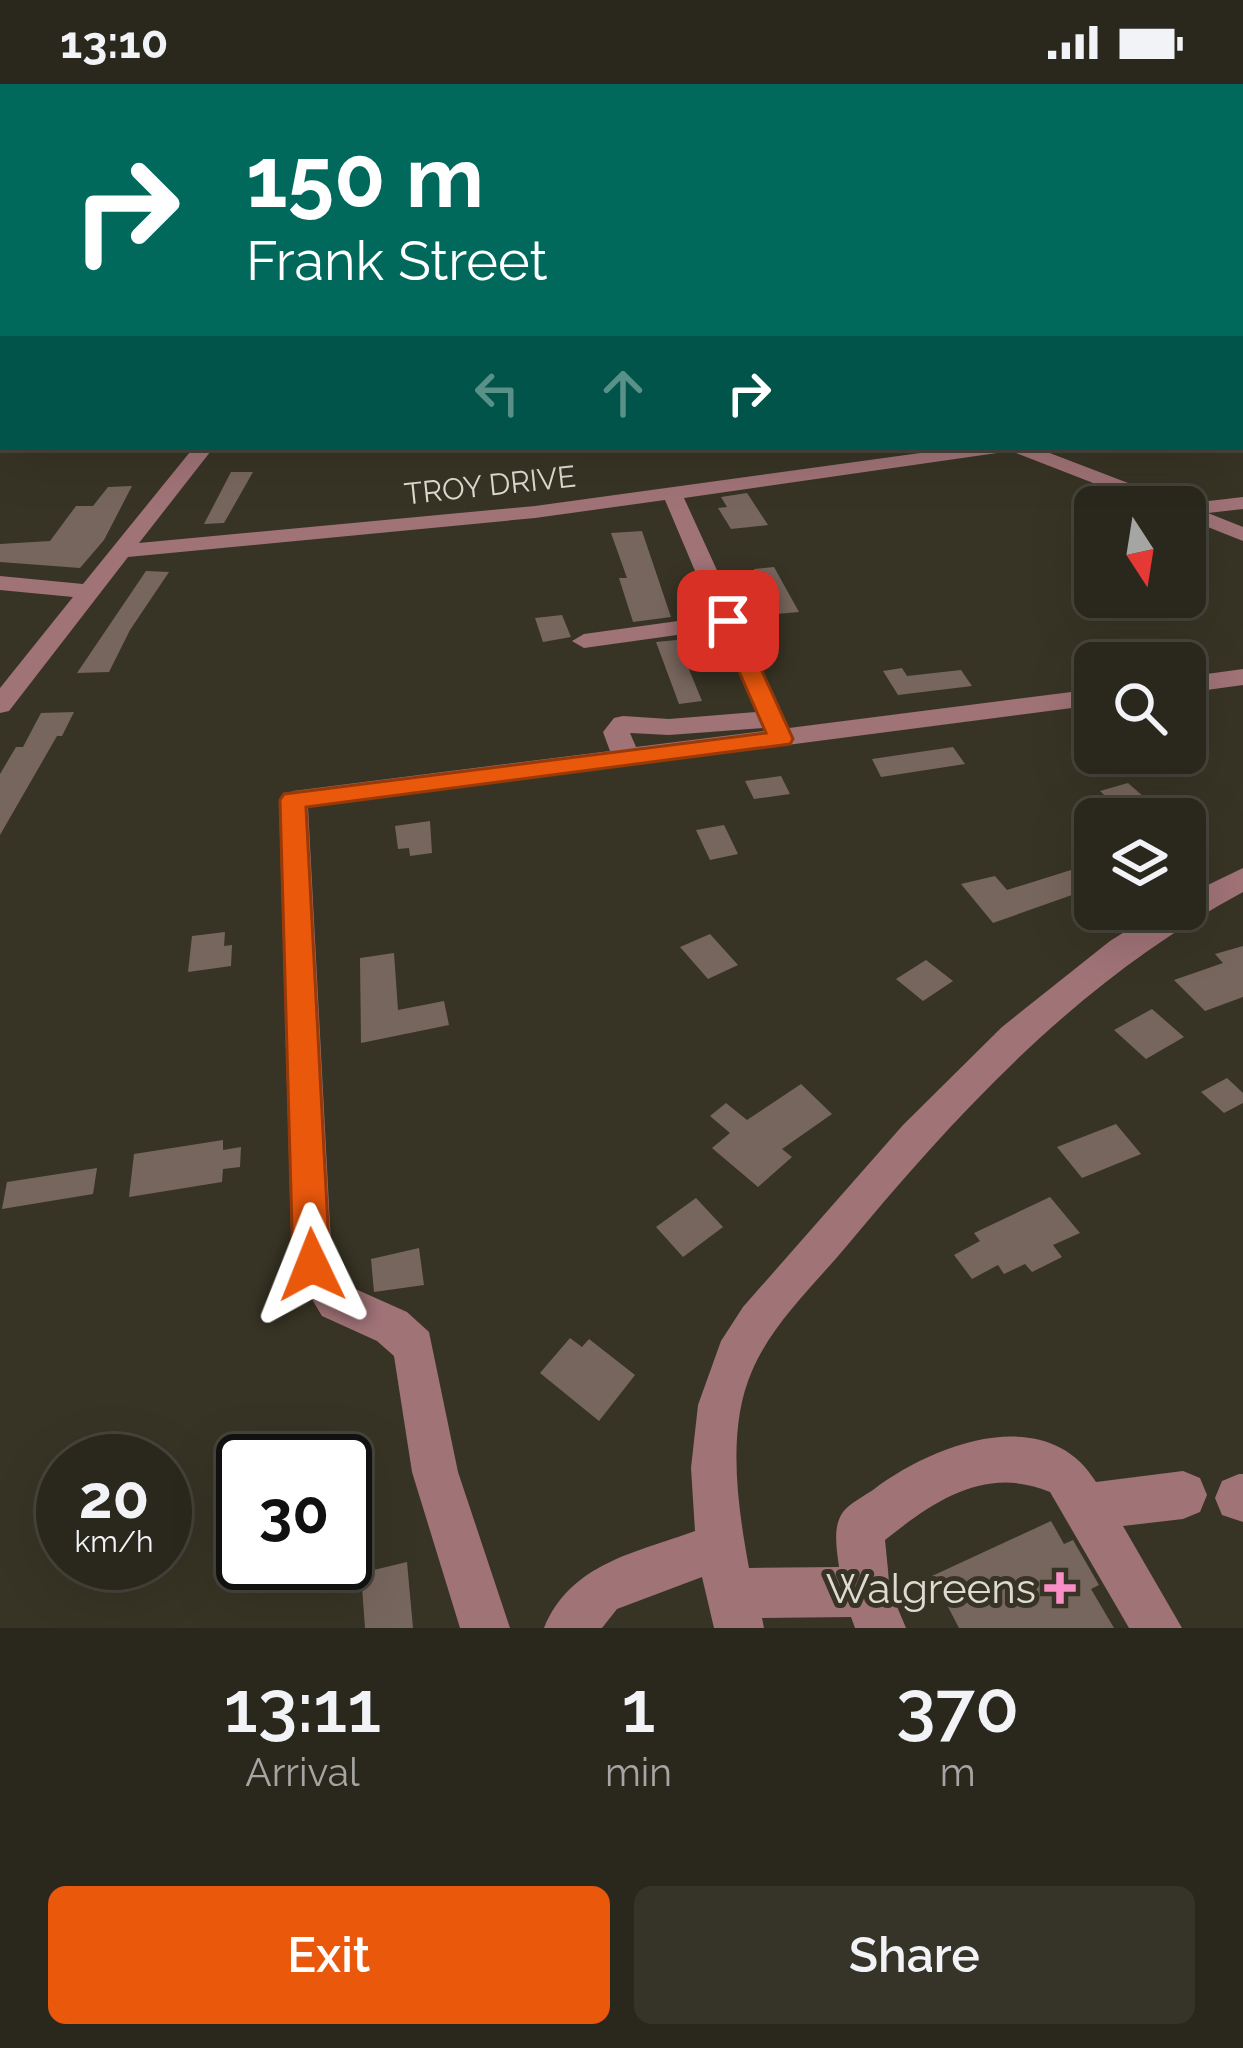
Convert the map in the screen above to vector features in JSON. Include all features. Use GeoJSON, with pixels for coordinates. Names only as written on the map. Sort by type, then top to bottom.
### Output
{"type":"FeatureCollection","features":[{"type":"Feature","properties":{"kind":"street"},"geometry":{"type":"LineString","coordinates":[[0,705],[202,450]]}},
{"type":"Feature","properties":{"kind":"street","name":"TROY DRIVE"},"geometry":{"type":"LineString","coordinates":[[122,550],[535,512],[985,450]]}},
{"type":"Feature","properties":{"kind":"street"},"geometry":{"type":"LineString","coordinates":[[1025,450],[1119,486]]}},
{"type":"Feature","properties":{"kind":"street"},"geometry":{"type":"LineString","coordinates":[[672,494],[776,729]]}},
{"type":"Feature","properties":{"kind":"street"},"geometry":{"type":"LineString","coordinates":[[1206,508],[1243,503]]}},
{"type":"Feature","properties":{"kind":"street"},"geometry":{"type":"LineString","coordinates":[[1206,520],[1243,535]]}},
{"type":"Feature","properties":{"kind":"street"},"geometry":{"type":"LineString","coordinates":[[0,583],[91,592]]}},
{"type":"Feature","properties":{"kind":"street"},"geometry":{"type":"LineString","coordinates":[[584,641],[728,621]]}},
{"type":"Feature","properties":{"kind":"street"},"geometry":{"type":"LineString","coordinates":[[1206,682],[1243,677]]}},
{"type":"Feature","properties":{"kind":"street"},"geometry":{"type":"LineString","coordinates":[[484,1628],[435,1472],[414,1347],[405,1332],[335,1305],[312,1265],[293,800],[627,758],[776,729],[1074,699]]}},
{"type":"Feature","properties":{"kind":"street"},"geometry":{"type":"LineString","coordinates":[[627,758],[612,717],[776,729]]}},
{"type":"Feature","properties":{"kind":"street"},"geometry":{"type":"LineString","coordinates":[[731,1589],[715,1446],[729,1373],[762,1316],[916,1133],[1035,1016],[1173,916],[1243,879]]}},
{"type":"Feature","properties":{"kind":"street"},"geometry":{"type":"LineString","coordinates":[[570,1627],[600,1591],[731,1589],[873,1610],[860,1529],[916,1486],[984,1460],[1030,1461],[1066,1476],[1157,1628]]}},
{"type":"Feature","properties":{"kind":"street"},"geometry":{"type":"LineString","coordinates":[[1086,1507],[1183,1495]]}},
{"type":"Feature","properties":{"kind":"building"},"geometry":{"type":"Polygon","coordinates":[[[231,472],[253,472],[224,523],[204,524],[231,472]]]}},
{"type":"Feature","properties":{"kind":"building"},"geometry":{"type":"Polygon","coordinates":[[[132,486],[104,540],[80,568],[0,562],[0,544],[50,541],[76,506],[93,506],[108,487],[132,486]]]}},
{"type":"Feature","properties":{"kind":"building"},"geometry":{"type":"Polygon","coordinates":[[[747,493],[768,525],[731,529],[718,508],[727,507],[721,497],[747,493]]]}},
{"type":"Feature","properties":{"kind":"building"},"geometry":{"type":"Polygon","coordinates":[[[642,531],[671,617],[633,622],[619,578],[627,578],[611,533],[642,531]]]}},
{"type":"Feature","properties":{"kind":"building"},"geometry":{"type":"Polygon","coordinates":[[[774,567],[799,612],[777,614],[754,569],[774,567]]]}},
{"type":"Feature","properties":{"kind":"building"},"geometry":{"type":"Polygon","coordinates":[[[146,571],[169,572],[130,630],[109,672],[77,673],[146,571]]]}},
{"type":"Feature","properties":{"kind":"building"},"geometry":{"type":"Polygon","coordinates":[[[562,615],[571,637],[543,642],[535,618],[562,615]]]}},
{"type":"Feature","properties":{"kind":"building"},"geometry":{"type":"Polygon","coordinates":[[[677,640],[702,701],[679,704],[656,642],[677,640]]]}},
{"type":"Feature","properties":{"kind":"building"},"geometry":{"type":"Polygon","coordinates":[[[902,668],[907,676],[961,670],[972,686],[898,695],[883,671],[902,668]]]}},
{"type":"Feature","properties":{"kind":"building"},"geometry":{"type":"Polygon","coordinates":[[[74,712],[0,835],[0,774],[16,747],[23,747],[41,713],[74,712]]]}},
{"type":"Feature","properties":{"kind":"building"},"geometry":{"type":"Polygon","coordinates":[[[953,747],[965,764],[881,777],[872,759],[953,747]]]}},
{"type":"Feature","properties":{"kind":"building"},"geometry":{"type":"Polygon","coordinates":[[[781,776],[790,794],[754,799],[745,781],[781,776]]]}},
{"type":"Feature","properties":{"kind":"building"},"geometry":{"type":"Polygon","coordinates":[[[1128,783],[1145,798],[1108,798],[1100,791],[1128,783]]]}},
{"type":"Feature","properties":{"kind":"building"},"geometry":{"type":"Polygon","coordinates":[[[430,821],[432,853],[410,856],[409,848],[398,849],[395,826],[430,821]]]}},
{"type":"Feature","properties":{"kind":"building"},"geometry":{"type":"Polygon","coordinates":[[[724,825],[738,854],[710,860],[696,830],[724,825]]]}},
{"type":"Feature","properties":{"kind":"building"},"geometry":{"type":"Polygon","coordinates":[[[1071,870],[1074,873],[1074,894],[993,923],[961,884],[995,876],[1007,890],[1071,870]]]}},
{"type":"Feature","properties":{"kind":"building"},"geometry":{"type":"Polygon","coordinates":[[[225,932],[224,946],[232,945],[231,966],[188,972],[192,936],[225,932]]]}},
{"type":"Feature","properties":{"kind":"building"},"geometry":{"type":"Polygon","coordinates":[[[710,934],[738,965],[708,979],[680,947],[710,934]]]}},
{"type":"Feature","properties":{"kind":"building"},"geometry":{"type":"Polygon","coordinates":[[[1243,946],[1243,997],[1205,1011],[1174,980],[1223,963],[1215,954],[1243,946]]]}},
{"type":"Feature","properties":{"kind":"building"},"geometry":{"type":"Polygon","coordinates":[[[394,953],[398,1010],[444,1001],[449,1025],[361,1043],[360,958],[394,953]]]}},
{"type":"Feature","properties":{"kind":"building"},"geometry":{"type":"Polygon","coordinates":[[[926,960],[953,981],[923,1001],[896,979],[926,960]]]}},
{"type":"Feature","properties":{"kind":"building"},"geometry":{"type":"Polygon","coordinates":[[[1152,1009],[1184,1037],[1146,1059],[1114,1030],[1152,1009]]]}},
{"type":"Feature","properties":{"kind":"building"},"geometry":{"type":"Polygon","coordinates":[[[1227,1078],[1243,1093],[1243,1103],[1224,1113],[1201,1092],[1227,1078]]]}},
{"type":"Feature","properties":{"kind":"building"},"geometry":{"type":"Polygon","coordinates":[[[801,1084],[832,1114],[782,1149],[792,1157],[758,1187],[712,1148],[730,1133],[710,1116],[726,1103],[747,1120],[801,1084]]]}},
{"type":"Feature","properties":{"kind":"building"},"geometry":{"type":"Polygon","coordinates":[[[1116,1124],[1141,1154],[1082,1178],[1057,1147],[1116,1124]]]}},
{"type":"Feature","properties":{"kind":"building"},"geometry":{"type":"Polygon","coordinates":[[[223,1140],[223,1150],[241,1147],[240,1167],[223,1169],[222,1182],[129,1197],[134,1154],[223,1140]]]}},
{"type":"Feature","properties":{"kind":"building"},"geometry":{"type":"Polygon","coordinates":[[[97,1168],[93,1194],[2,1209],[7,1182],[97,1168]]]}},
{"type":"Feature","properties":{"kind":"building"},"geometry":{"type":"Polygon","coordinates":[[[1050,1197],[1080,1233],[1053,1245],[1062,1257],[1032,1272],[1025,1264],[1004,1274],[998,1265],[972,1279],[954,1255],[980,1241],[974,1233],[1050,1197]]]}},
{"type":"Feature","properties":{"kind":"building"},"geometry":{"type":"Polygon","coordinates":[[[696,1198],[723,1227],[683,1257],[656,1227],[696,1198]]]}},
{"type":"Feature","properties":{"kind":"building"},"geometry":{"type":"Polygon","coordinates":[[[419,1248],[424,1285],[374,1292],[371,1259],[419,1248]]]}},
{"type":"Feature","properties":{"kind":"building"},"geometry":{"type":"Polygon","coordinates":[[[570,1338],[582,1347],[589,1339],[635,1375],[599,1421],[540,1373],[570,1338]]]}},
{"type":"Feature","properties":{"kind":"building","name":"Walgreens"},"geometry":{"type":"Polygon","coordinates":[[[1051,1521],[1064,1544],[1073,1540],[1099,1585],[1091,1589],[1114,1628],[959,1628],[932,1576],[1051,1521]]]}},
{"type":"Feature","properties":{"kind":"building"},"geometry":{"type":"Polygon","coordinates":[[[407,1562],[413,1628],[365,1628],[362,1590],[372,1590],[372,1570],[407,1562]]]}},
{"type":"Feature","properties":{"kind":"place","name":"Walgreens"},"geometry":{"type":"Point","coordinates":[1060,1588]}},
{"type":"Feature","properties":{"kind":"route"},"geometry":{"type":"LineString","coordinates":[[312,1265],[293,800],[781,739],[728,621]]}}]}
